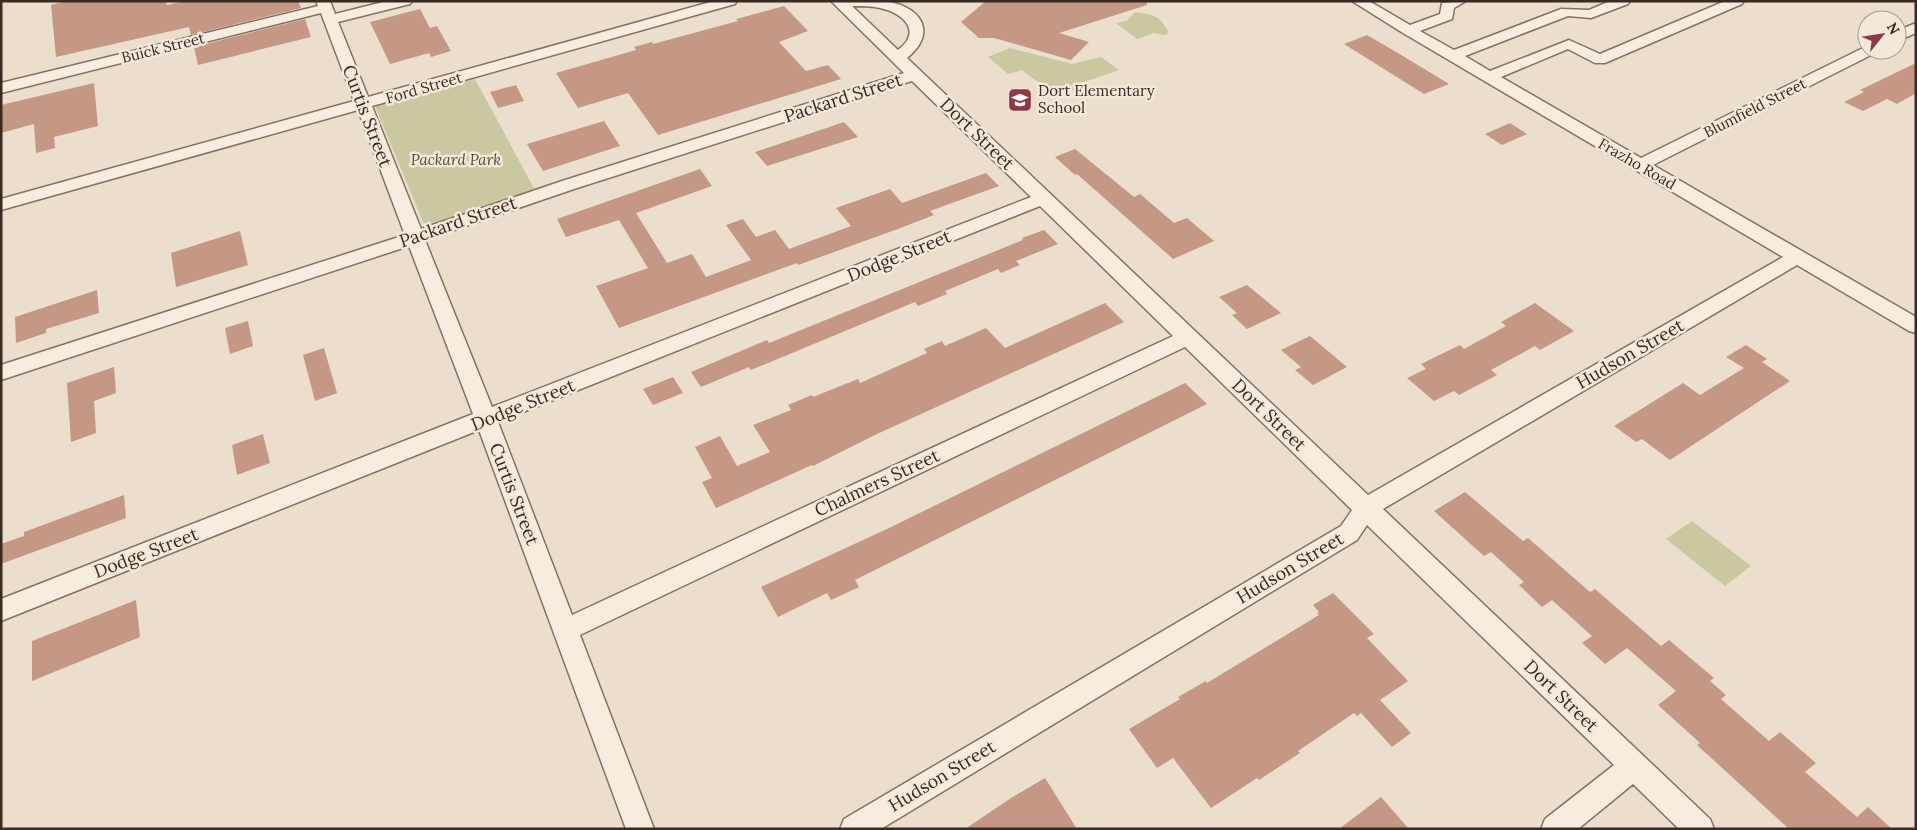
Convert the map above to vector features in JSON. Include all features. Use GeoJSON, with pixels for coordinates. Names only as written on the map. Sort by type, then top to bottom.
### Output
{"type":"FeatureCollection","features":[{"type":"Feature","properties":{"kind":"street","name":"Buick Street"},"geometry":{"type":"LineString","coordinates":[[1,88],[326,10],[405,1]]}},
{"type":"Feature","properties":{"kind":"street","name":"Ford Street"},"geometry":{"type":"LineString","coordinates":[[1,206],[730,1]]}},
{"type":"Feature","properties":{"kind":"street","name":"Frazho Road"},"geometry":{"type":"LineString","coordinates":[[1359,1],[1916,326]]}},
{"type":"Feature","properties":{"kind":"street"},"geometry":{"type":"LineString","coordinates":[[1408,30],[1447,16],[1447,6],[1459,1]]}},
{"type":"Feature","properties":{"kind":"street"},"geometry":{"type":"LineString","coordinates":[[1565,1],[1591,14]]}},
{"type":"Feature","properties":{"kind":"street"},"geometry":{"type":"LineString","coordinates":[[1453,56],[1566,12],[1591,14],[1623,1]]}},
{"type":"Feature","properties":{"kind":"street"},"geometry":{"type":"LineString","coordinates":[[1488,77],[1570,44],[1600,60],[1737,1]]}},
{"type":"Feature","properties":{"kind":"street"},"geometry":{"type":"LineString","coordinates":[[839,2],[884,4],[907,14],[914,20],[918,28],[915,44],[898,58]]}},
{"type":"Feature","properties":{"kind":"street","name":"Dort Street"},"geometry":{"type":"LineString","coordinates":[[839,2],[1700,829]]}},
{"type":"Feature","properties":{"kind":"street","name":"Curtis Street"},"geometry":{"type":"LineString","coordinates":[[326,10],[486,420],[640,829]]}},
{"type":"Feature","properties":{"kind":"street","name":"Blumfield Street"},"geometry":{"type":"LineString","coordinates":[[1640,165],[1857,56]]}},
{"type":"Feature","properties":{"kind":"street","name":"Packard Street"},"geometry":{"type":"LineString","coordinates":[[1,373],[414,238],[568,185],[915,75]]}},
{"type":"Feature","properties":{"kind":"street","name":"Dodge Street"},"geometry":{"type":"LineString","coordinates":[[1,610],[1044,198]]}},
{"type":"Feature","properties":{"kind":"street","name":"Hudson Street"},"geometry":{"type":"LineString","coordinates":[[854,829],[1349,533],[1366,508],[1797,257]]}},
{"type":"Feature","properties":{"kind":"street","name":"Chalmers Street"},"geometry":{"type":"LineString","coordinates":[[565,630],[1188,337]]}},
{"type":"Feature","properties":{"kind":"street"},"geometry":{"type":"LineString","coordinates":[[1555,829],[1634,766]]}},
{"type":"Feature","properties":{"kind":"green space"},"geometry":{"type":"Polygon","coordinates":[[[1135,12],[1156,17],[1163,23],[1169,33],[1164,35],[1154,33],[1137,39],[1116,23],[1127,21],[1135,12]]]}},
{"type":"Feature","properties":{"kind":"green space"},"geometry":{"type":"Polygon","coordinates":[[[1010,48],[1072,64],[1101,57],[1119,70],[1081,83],[1073,90],[1058,90],[1039,83],[1022,70],[1008,74],[988,57],[1010,48]]]}},
{"type":"Feature","properties":{"kind":"green space","name":"Packard Park"},"geometry":{"type":"Polygon","coordinates":[[[475,79],[536,192],[425,227],[375,106],[475,79]]]}},
{"type":"Feature","properties":{"kind":"green space"},"geometry":{"type":"Polygon","coordinates":[[[1692,521],[1751,566],[1725,586],[1666,539],[1692,521]]]}},
{"type":"Feature","properties":{"kind":"building"},"geometry":{"type":"Polygon","coordinates":[[[66,1],[166,1],[167,5],[185,1],[298,1],[301,8],[191,35],[189,27],[56,57],[51,5],[66,1]]]}},
{"type":"Feature","properties":{"kind":"building"},"geometry":{"type":"Polygon","coordinates":[[[986,1],[1147,1],[1147,5],[1059,33],[1089,42],[1071,60],[994,38],[979,38],[961,22],[986,1]]]}},
{"type":"Feature","properties":{"kind":"building"},"geometry":{"type":"Polygon","coordinates":[[[784,6],[808,31],[779,42],[806,71],[828,65],[841,79],[658,135],[628,93],[578,108],[556,73],[636,50],[634,47],[652,42],[653,44],[738,21],[736,19],[784,6]]]}},
{"type":"Feature","properties":{"kind":"building"},"geometry":{"type":"Polygon","coordinates":[[[420,9],[430,28],[437,26],[451,51],[431,57],[429,53],[390,64],[370,22],[420,9]]]}},
{"type":"Feature","properties":{"kind":"building"},"geometry":{"type":"Polygon","coordinates":[[[305,19],[311,37],[198,65],[194,47],[305,19]]]}},
{"type":"Feature","properties":{"kind":"building"},"geometry":{"type":"Polygon","coordinates":[[[1367,35],[1449,84],[1424,94],[1344,44],[1367,35]]]}},
{"type":"Feature","properties":{"kind":"building"},"geometry":{"type":"Polygon","coordinates":[[[1916,63],[1916,93],[1897,104],[1887,99],[1863,111],[1844,102],[1864,92],[1860,90],[1916,63]]]}},
{"type":"Feature","properties":{"kind":"building"},"geometry":{"type":"Polygon","coordinates":[[[94,83],[98,126],[54,137],[55,148],[36,153],[34,124],[1,133],[1,105],[94,83]]]}},
{"type":"Feature","properties":{"kind":"building"},"geometry":{"type":"Polygon","coordinates":[[[516,85],[524,101],[498,108],[490,92],[516,85]]]}},
{"type":"Feature","properties":{"kind":"building"},"geometry":{"type":"Polygon","coordinates":[[[604,121],[620,146],[543,171],[527,144],[604,121]]]}},
{"type":"Feature","properties":{"kind":"building"},"geometry":{"type":"Polygon","coordinates":[[[844,122],[858,137],[767,166],[755,152],[844,122]]]}},
{"type":"Feature","properties":{"kind":"building"},"geometry":{"type":"Polygon","coordinates":[[[1510,123],[1527,134],[1502,145],[1485,134],[1510,123]]]}},
{"type":"Feature","properties":{"kind":"building"},"geometry":{"type":"Polygon","coordinates":[[[1075,149],[1134,197],[1140,194],[1174,223],[1187,218],[1214,241],[1173,259],[1077,174],[1075,175],[1055,157],[1075,149]]]}},
{"type":"Feature","properties":{"kind":"building"},"geometry":{"type":"Polygon","coordinates":[[[700,169],[712,186],[636,213],[667,263],[692,254],[706,277],[751,260],[726,225],[743,219],[756,237],[775,230],[789,249],[851,226],[836,208],[890,189],[902,203],[986,173],[999,186],[930,211],[934,215],[898,229],[798,265],[797,263],[619,328],[596,286],[648,268],[619,220],[566,237],[557,219],[700,169]]]}},
{"type":"Feature","properties":{"kind":"building"},"geometry":{"type":"Polygon","coordinates":[[[1044,230],[1058,244],[1016,261],[1020,265],[1001,273],[998,269],[945,291],[947,294],[918,306],[915,302],[751,370],[749,367],[701,387],[691,372],[767,340],[769,343],[1044,230]]]}},
{"type":"Feature","properties":{"kind":"building"},"geometry":{"type":"Polygon","coordinates":[[[240,231],[248,265],[176,287],[171,253],[240,231]]]}},
{"type":"Feature","properties":{"kind":"building"},"geometry":{"type":"Polygon","coordinates":[[[1247,285],[1281,313],[1247,329],[1232,315],[1237,313],[1219,297],[1247,285]]]}},
{"type":"Feature","properties":{"kind":"building"},"geometry":{"type":"Polygon","coordinates":[[[97,290],[99,313],[46,329],[46,333],[16,343],[15,317],[97,290]]]}},
{"type":"Feature","properties":{"kind":"building"},"geometry":{"type":"Polygon","coordinates":[[[1105,303],[1124,322],[877,434],[813,466],[716,508],[702,482],[712,478],[695,447],[720,436],[737,466],[770,452],[753,425],[791,410],[788,405],[858,379],[860,383],[927,353],[924,349],[942,341],[945,346],[986,328],[1005,348],[1105,303]]]}},
{"type":"Feature","properties":{"kind":"building"},"geometry":{"type":"Polygon","coordinates":[[[1535,303],[1574,331],[1540,350],[1535,346],[1491,370],[1497,375],[1459,395],[1454,391],[1434,401],[1407,378],[1426,369],[1421,364],[1460,345],[1464,349],[1506,326],[1501,322],[1535,303]]]}},
{"type":"Feature","properties":{"kind":"building"},"geometry":{"type":"Polygon","coordinates":[[[248,321],[253,346],[230,354],[225,328],[248,321]]]}},
{"type":"Feature","properties":{"kind":"building"},"geometry":{"type":"Polygon","coordinates":[[[1310,336],[1347,367],[1313,385],[1295,370],[1301,367],[1281,350],[1310,336]]]}},
{"type":"Feature","properties":{"kind":"building"},"geometry":{"type":"Polygon","coordinates":[[[1746,345],[1767,359],[1762,362],[1790,381],[1670,460],[1642,439],[1636,442],[1614,426],[1683,383],[1700,395],[1744,368],[1726,357],[1746,345]]]}},
{"type":"Feature","properties":{"kind":"building"},"geometry":{"type":"Polygon","coordinates":[[[324,348],[337,393],[315,401],[303,355],[324,348]]]}},
{"type":"Feature","properties":{"kind":"building"},"geometry":{"type":"Polygon","coordinates":[[[114,367],[116,393],[94,401],[96,433],[71,442],[67,383],[114,367]]]}},
{"type":"Feature","properties":{"kind":"building"},"geometry":{"type":"Polygon","coordinates":[[[673,377],[683,393],[653,405],[643,389],[673,377]]]}},
{"type":"Feature","properties":{"kind":"building"},"geometry":{"type":"Polygon","coordinates":[[[1185,383],[1207,404],[855,580],[859,587],[831,600],[827,593],[778,617],[761,587],[887,529],[1185,383]]]}},
{"type":"Feature","properties":{"kind":"building"},"geometry":{"type":"Polygon","coordinates":[[[263,434],[270,463],[237,475],[232,445],[263,434]]]}},
{"type":"Feature","properties":{"kind":"building"},"geometry":{"type":"Polygon","coordinates":[[[1465,492],[1523,541],[1528,538],[1590,592],[1595,589],[1661,646],[1669,640],[1714,678],[1710,681],[1726,695],[1721,699],[1769,741],[1780,732],[1816,763],[1805,772],[1857,817],[1868,807],[1892,829],[1789,829],[1697,745],[1700,743],[1658,705],[1676,691],[1627,648],[1605,664],[1582,643],[1592,636],[1552,600],[1542,607],[1519,585],[1524,582],[1491,552],[1484,556],[1434,511],[1465,492]]]}},
{"type":"Feature","properties":{"kind":"building"},"geometry":{"type":"Polygon","coordinates":[[[124,495],[126,518],[1,564],[1,544],[24,536],[24,532],[124,495]]]}},
{"type":"Feature","properties":{"kind":"building"},"geometry":{"type":"Polygon","coordinates":[[[1333,593],[1374,634],[1367,638],[1408,681],[1380,700],[1411,733],[1392,747],[1361,713],[1357,716],[1354,713],[1298,751],[1300,753],[1211,808],[1173,758],[1157,768],[1129,729],[1180,699],[1178,697],[1206,681],[1207,683],[1319,615],[1317,613],[1319,612],[1313,605],[1333,593]]]}},
{"type":"Feature","properties":{"kind":"building"},"geometry":{"type":"Polygon","coordinates":[[[136,600],[140,637],[32,681],[32,641],[136,600]]]}},
{"type":"Feature","properties":{"kind":"building"},"geometry":{"type":"Polygon","coordinates":[[[1045,778],[1077,829],[965,829],[1011,798],[1045,778]]]}},
{"type":"Feature","properties":{"kind":"building"},"geometry":{"type":"Polygon","coordinates":[[[1381,797],[1409,829],[1339,829],[1381,797]]]}},
{"type":"Feature","properties":{"kind":"place","name":"Dort Elementary School"},"geometry":{"type":"Point","coordinates":[1020,100]}}]}
